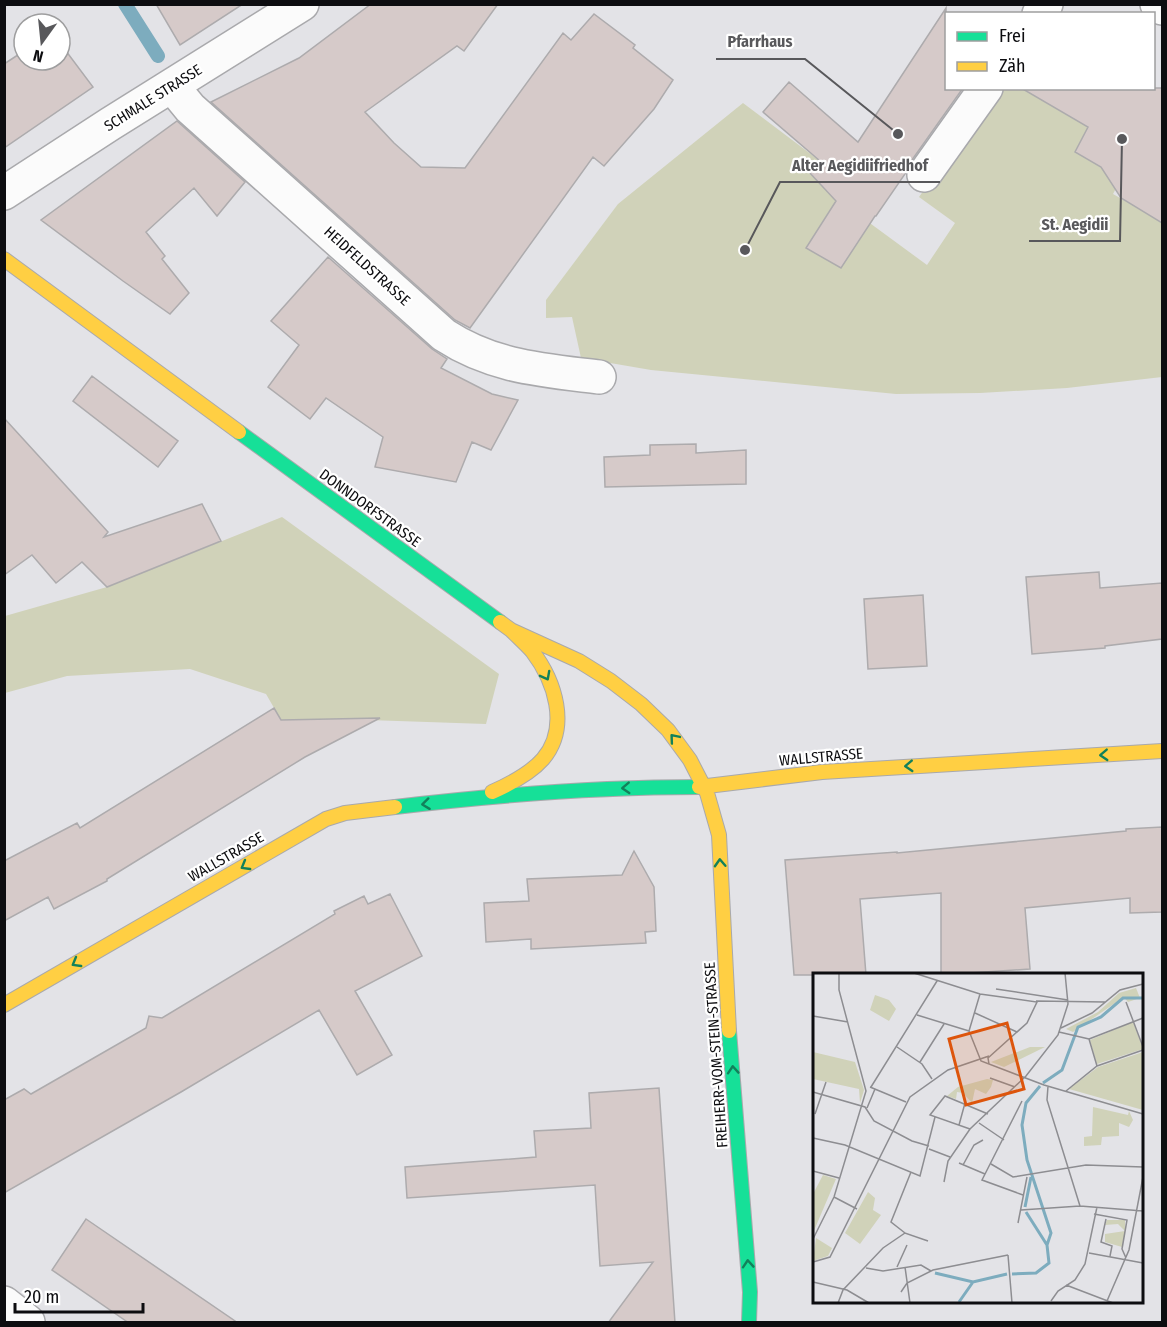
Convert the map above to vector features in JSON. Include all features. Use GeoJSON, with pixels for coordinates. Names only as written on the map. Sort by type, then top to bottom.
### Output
{"type":"FeatureCollection","features":[{"type":"Feature","properties":{"kind":"main road","name":"DONNDORFSTRASSE"},"geometry":{"type":"LineString","coordinates":[[4,259],[511,630],[549,645],[613,682],[641,702],[679,744],[694,765],[705,787]]}},
{"type":"Feature","properties":{"kind":"main road","name":"WALLSTRASSE"},"geometry":{"type":"LineString","coordinates":[[484,796],[514,781],[542,759],[552,743],[559,723],[556,700],[547,678],[532,652],[511,630]]}},
{"type":"Feature","properties":{"kind":"main road","name":"WALLSTRASSE"},"geometry":{"type":"LineString","coordinates":[[4,1005],[326,819],[345,813],[484,796],[639,787],[705,787],[822,772],[1162,751]]}},
{"type":"Feature","properties":{"kind":"main road","name":"FREIHERR-VOM-STEIN-STRASSE"},"geometry":{"type":"LineString","coordinates":[[705,787],[718,829],[727,992],[750,1292],[749,1323]]}},
{"type":"Feature","properties":{"kind":"street","name":"SCHMALE STRASSE"},"geometry":{"type":"LineString","coordinates":[[4,193],[302,4]]}},
{"type":"Feature","properties":{"kind":"street"},"geometry":{"type":"LineString","coordinates":[[1157,4],[1162,8]]}},
{"type":"Feature","properties":{"kind":"street","name":"HEIDFELDSTRASSE"},"geometry":{"type":"LineString","coordinates":[[172,86],[190,108],[444,335],[468,350],[518,367],[599,377]]}},
{"type":"Feature","properties":{"kind":"street"},"geometry":{"type":"LineString","coordinates":[[924,175],[985,90]]}},
{"type":"Feature","properties":{"kind":"street"},"geometry":{"type":"LineString","coordinates":[[4,1303],[28,1323]]}},
{"type":"Feature","properties":{"kind":"green space"},"geometry":{"type":"Polygon","coordinates":[[[994,90],[1051,90],[1045,102],[1088,127],[1101,167],[1120,181],[1113,194],[1129,203],[1136,189],[1162,204],[1162,377],[1067,388],[980,393],[896,394],[651,370],[581,358],[572,317],[546,318],[546,300],[618,204],[743,103],[820,161],[840,182],[867,221],[927,265],[955,223],[919,197],[994,90]]]}},
{"type":"Feature","properties":{"kind":"green space"},"geometry":{"type":"Polygon","coordinates":[[[282,517],[499,674],[486,724],[339,719],[281,720],[266,694],[190,669],[67,676],[5,693],[5,616],[107,587],[282,517]]]}},
{"type":"Feature","properties":{"kind":"building"},"geometry":{"type":"Polygon","coordinates":[[[156,4],[243,4],[180,45],[156,4]]]}},
{"type":"Feature","properties":{"kind":"building"},"geometry":{"type":"Polygon","coordinates":[[[371,4],[498,4],[464,51],[457,46],[365,112],[421,167],[465,168],[563,33],[571,40],[594,14],[635,45],[633,48],[673,80],[654,109],[604,166],[593,157],[470,328],[455,320],[211,102],[299,58],[371,4]]]}},
{"type":"Feature","properties":{"kind":"building"},"geometry":{"type":"Polygon","coordinates":[[[946,8],[945,90],[962,90],[909,164],[905,174],[841,268],[806,248],[836,201],[809,172],[820,161],[763,112],[789,82],[858,142],[946,8]]]}},
{"type":"Feature","properties":{"kind":"building"},"geometry":{"type":"Polygon","coordinates":[[[12,59],[12,72],[72,72],[72,59],[93,87],[4,148],[4,64],[12,59]]]}},
{"type":"Feature","properties":{"kind":"building"},"geometry":{"type":"Polygon","coordinates":[[[1155,88],[1162,88],[1162,223],[1121,198],[1101,167],[1075,152],[1088,127],[1024,90],[1155,90],[1155,88]]]}},
{"type":"Feature","properties":{"kind":"building"},"geometry":{"type":"Polygon","coordinates":[[[177,121],[245,182],[217,216],[194,188],[146,232],[165,256],[162,259],[189,293],[170,314],[41,220],[177,121]]]}},
{"type":"Feature","properties":{"kind":"building"},"geometry":{"type":"Polygon","coordinates":[[[328,257],[432,349],[447,359],[441,368],[492,394],[518,400],[491,450],[472,442],[456,482],[375,467],[383,437],[326,398],[310,419],[268,387],[299,345],[271,321],[328,257]]]}},
{"type":"Feature","properties":{"kind":"building"},"geometry":{"type":"Polygon","coordinates":[[[92,376],[178,441],[158,467],[73,401],[92,376]]]}},
{"type":"Feature","properties":{"kind":"building"},"geometry":{"type":"Polygon","coordinates":[[[4,418],[108,532],[104,537],[202,504],[221,541],[107,587],[82,562],[56,583],[32,555],[4,575],[4,418]]]}},
{"type":"Feature","properties":{"kind":"building"},"geometry":{"type":"Polygon","coordinates":[[[696,444],[696,453],[746,450],[746,484],[605,487],[604,457],[650,455],[650,445],[696,444]]]}},
{"type":"Feature","properties":{"kind":"building"},"geometry":{"type":"Polygon","coordinates":[[[1099,572],[1100,588],[1162,583],[1162,639],[1105,646],[1105,648],[1032,654],[1026,577],[1099,572]]]}},
{"type":"Feature","properties":{"kind":"building"},"geometry":{"type":"Polygon","coordinates":[[[923,595],[927,666],[868,669],[864,599],[923,595]]]}},
{"type":"Feature","properties":{"kind":"building"},"geometry":{"type":"Polygon","coordinates":[[[274,708],[281,720],[380,718],[305,757],[107,881],[54,909],[48,897],[4,921],[4,861],[77,823],[80,828],[274,708]]]}},
{"type":"Feature","properties":{"kind":"building"},"geometry":{"type":"Polygon","coordinates":[[[1162,827],[1162,912],[1130,913],[1130,898],[1025,908],[1030,969],[941,973],[941,893],[860,899],[866,973],[794,975],[785,860],[897,853],[1126,831],[1126,829],[1162,827]]]}},
{"type":"Feature","properties":{"kind":"building"},"geometry":{"type":"Polygon","coordinates":[[[634,851],[654,887],[656,931],[645,932],[646,943],[531,949],[531,939],[486,942],[484,903],[529,901],[527,879],[622,875],[634,851]]]}},
{"type":"Feature","properties":{"kind":"building"},"geometry":{"type":"Polygon","coordinates":[[[390,894],[422,956],[355,991],[392,1055],[357,1075],[319,1010],[4,1193],[4,1100],[24,1089],[31,1094],[146,1028],[149,1016],[162,1018],[335,914],[334,911],[364,896],[368,904],[390,894]]]}},
{"type":"Feature","properties":{"kind":"building"},"geometry":{"type":"Polygon","coordinates":[[[659,1088],[675,1323],[608,1323],[653,1262],[600,1266],[595,1185],[407,1198],[405,1167],[536,1157],[534,1131],[591,1128],[589,1093],[659,1088]]]}},
{"type":"Feature","properties":{"kind":"building"},"geometry":{"type":"Polygon","coordinates":[[[86,1219],[238,1323],[129,1323],[52,1270],[86,1219]]]}},
{"type":"Feature","properties":{"kind":"waterway"},"geometry":{"type":"LineString","coordinates":[[125,4],[158,56]]}},
{"type":"Feature","properties":{"kind":"traffic: fast"},"geometry":{"type":"LineString","coordinates":[[239,432],[500,622]]}},
{"type":"Feature","properties":{"kind":"traffic: fast"},"geometry":{"type":"LineString","coordinates":[[395,807],[547,792],[699,787]]}},
{"type":"Feature","properties":{"kind":"traffic: fast"},"geometry":{"type":"LineString","coordinates":[[729,1031],[750,1292],[749,1322]]}},
{"type":"Feature","properties":{"kind":"traffic: slow"},"geometry":{"type":"LineString","coordinates":[[4,259],[239,432]]}},
{"type":"Feature","properties":{"kind":"traffic: slow"},"geometry":{"type":"LineString","coordinates":[[500,622],[511,630],[579,661],[611,681],[641,704],[668,730],[690,760],[707,793],[719,835],[729,1031]]}},
{"type":"Feature","properties":{"kind":"traffic: slow"},"geometry":{"type":"LineString","coordinates":[[492,792],[506,786],[538,764],[551,746],[556,733],[556,704],[547,676],[532,651],[512,631]]}},
{"type":"Feature","properties":{"kind":"traffic: slow"},"geometry":{"type":"LineString","coordinates":[[699,787],[822,772],[1162,751]]}},
{"type":"Feature","properties":{"kind":"traffic: slow"},"geometry":{"type":"LineString","coordinates":[[4,1005],[326,819],[345,813],[395,807]]}},
{"type":"Feature","properties":{"kind":"place","name":"Pfarrhaus"},"geometry":{"type":"Point","coordinates":[898,134]}},
{"type":"Feature","properties":{"kind":"place","name":"St. Aegidii"},"geometry":{"type":"Point","coordinates":[1122,139]}},
{"type":"Feature","properties":{"kind":"place","name":"Alter Aegidiifriedhof"},"geometry":{"type":"Point","coordinates":[745,250]}}]}
